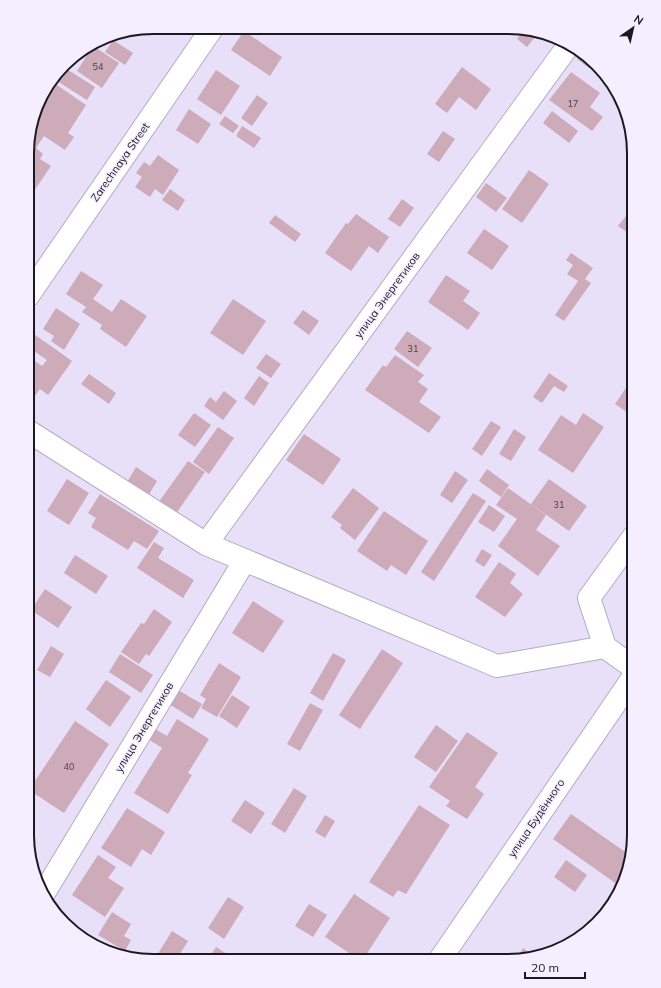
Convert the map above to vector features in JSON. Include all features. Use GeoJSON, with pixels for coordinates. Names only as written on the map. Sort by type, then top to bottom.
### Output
{"type":"FeatureCollection","features":[{"type":"Feature","properties":{"kind":"street","name":"Zarechnaya Street"},"geometry":{"type":"LineString","coordinates":[[34,287],[208,34]]}},
{"type":"Feature","properties":{"kind":"street","name":"улица Энергетиков"},"geometry":{"type":"LineString","coordinates":[[206,544],[566,49]]}},
{"type":"Feature","properties":{"kind":"street"},"geometry":{"type":"LineString","coordinates":[[34,435],[206,544],[497,666],[605,647]]}},
{"type":"Feature","properties":{"kind":"street"},"geometry":{"type":"LineString","coordinates":[[627,546],[589,598],[605,647],[627,663]]}},
{"type":"Feature","properties":{"kind":"street","name":"улица Энергетиков"},"geometry":{"type":"LineString","coordinates":[[47,888],[245,560]]}},
{"type":"Feature","properties":{"kind":"street","name":"улица Будённого"},"geometry":{"type":"LineString","coordinates":[[444,954],[627,686]]}},
{"type":"Feature","properties":{"kind":"building"},"geometry":{"type":"Polygon","coordinates":[[[242,34],[248,34],[282,57],[270,76],[231,50],[242,34]]]}},
{"type":"Feature","properties":{"kind":"building"},"geometry":{"type":"Polygon","coordinates":[[[520,35],[535,37],[527,47],[517,39],[520,35]]]}},
{"type":"Feature","properties":{"kind":"building"},"geometry":{"type":"Polygon","coordinates":[[[113,40],[133,53],[125,65],[105,52],[113,40]]]}},
{"type":"Feature","properties":{"kind":"building"},"geometry":{"type":"Polygon","coordinates":[[[96,48],[119,63],[102,88],[77,71],[88,53],[96,48]]]}},
{"type":"Feature","properties":{"kind":"building"},"geometry":{"type":"Polygon","coordinates":[[[578,57],[581,59],[596,73],[577,59],[578,57]]]}},
{"type":"Feature","properties":{"kind":"building"},"geometry":{"type":"Polygon","coordinates":[[[462,67],[491,89],[476,110],[459,97],[447,113],[435,104],[462,67]]]}},
{"type":"Feature","properties":{"kind":"building"},"geometry":{"type":"Polygon","coordinates":[[[67,70],[95,87],[87,100],[58,82],[67,70]]]}},
{"type":"Feature","properties":{"kind":"building"},"geometry":{"type":"Polygon","coordinates":[[[216,70],[240,86],[221,115],[197,99],[216,70]]]}},
{"type":"Feature","properties":{"kind":"building"},"geometry":{"type":"Polygon","coordinates":[[[571,72],[600,93],[590,107],[603,117],[592,131],[549,100],[571,72]]]}},
{"type":"Feature","properties":{"kind":"building"},"geometry":{"type":"Polygon","coordinates":[[[56,84],[86,105],[68,133],[74,137],[65,150],[44,136],[36,148],[43,154],[40,159],[51,166],[34,191],[34,153],[38,122],[46,100],[56,84]]]}},
{"type":"Feature","properties":{"kind":"building"},"geometry":{"type":"Polygon","coordinates":[[[257,95],[268,103],[252,126],[241,118],[257,95]]]}},
{"type":"Feature","properties":{"kind":"building"},"geometry":{"type":"Polygon","coordinates":[[[189,109],[211,124],[198,144],[176,130],[189,109]]]}},
{"type":"Feature","properties":{"kind":"building"},"geometry":{"type":"Polygon","coordinates":[[[552,111],[578,131],[569,143],[543,123],[552,111]]]}},
{"type":"Feature","properties":{"kind":"building"},"geometry":{"type":"Polygon","coordinates":[[[225,116],[239,126],[233,133],[219,124],[225,116]]]}},
{"type":"Feature","properties":{"kind":"building"},"geometry":{"type":"Polygon","coordinates":[[[242,126],[261,138],[254,148],[236,136],[242,126]]]}},
{"type":"Feature","properties":{"kind":"building"},"geometry":{"type":"Polygon","coordinates":[[[443,131],[455,139],[439,162],[427,154],[443,131]]]}},
{"type":"Feature","properties":{"kind":"building"},"geometry":{"type":"Polygon","coordinates":[[[158,155],[179,170],[163,195],[155,189],[150,197],[135,187],[142,177],[136,173],[144,162],[150,166],[158,155]]]}},
{"type":"Feature","properties":{"kind":"building"},"geometry":{"type":"Polygon","coordinates":[[[529,170],[549,184],[522,223],[502,209],[529,170]]]}},
{"type":"Feature","properties":{"kind":"building"},"geometry":{"type":"Polygon","coordinates":[[[486,183],[507,198],[496,212],[476,197],[486,183]]]}},
{"type":"Feature","properties":{"kind":"building"},"geometry":{"type":"Polygon","coordinates":[[[170,189],[185,200],[178,211],[162,200],[170,189]]]}},
{"type":"Feature","properties":{"kind":"building"},"geometry":{"type":"Polygon","coordinates":[[[402,199],[414,208],[400,227],[388,219],[402,199]]]}},
{"type":"Feature","properties":{"kind":"building"},"geometry":{"type":"Polygon","coordinates":[[[356,214],[389,237],[378,253],[369,246],[351,271],[325,253],[346,223],[348,224],[356,214]]]}},
{"type":"Feature","properties":{"kind":"building"},"geometry":{"type":"Polygon","coordinates":[[[275,215],[301,234],[295,242],[269,223],[275,215]]]}},
{"type":"Feature","properties":{"kind":"building"},"geometry":{"type":"Polygon","coordinates":[[[626,216],[627,217],[627,232],[618,226],[626,216]]]}},
{"type":"Feature","properties":{"kind":"building"},"geometry":{"type":"Polygon","coordinates":[[[484,229],[509,246],[492,270],[467,253],[484,229]]]}},
{"type":"Feature","properties":{"kind":"building"},"geometry":{"type":"Polygon","coordinates":[[[571,253],[593,268],[585,279],[591,283],[564,321],[555,315],[578,281],[567,274],[573,265],[566,260],[571,253]]]}},
{"type":"Feature","properties":{"kind":"building"},"geometry":{"type":"Polygon","coordinates":[[[81,271],[103,285],[93,299],[112,312],[121,299],[147,316],[126,347],[100,329],[102,325],[82,312],[86,307],[66,294],[81,271]]]}},
{"type":"Feature","properties":{"kind":"building"},"geometry":{"type":"Polygon","coordinates":[[[446,275],[470,291],[463,301],[480,313],[468,330],[428,302],[446,275]]]}},
{"type":"Feature","properties":{"kind":"building"},"geometry":{"type":"Polygon","coordinates":[[[233,299],[266,321],[243,355],[210,333],[233,299]]]}},
{"type":"Feature","properties":{"kind":"building"},"geometry":{"type":"Polygon","coordinates":[[[56,308],[80,324],[64,350],[51,341],[54,336],[43,329],[56,308]]]}},
{"type":"Feature","properties":{"kind":"building"},"geometry":{"type":"Polygon","coordinates":[[[303,310],[319,321],[309,335],[293,323],[303,310]]]}},
{"type":"Feature","properties":{"kind":"building"},"geometry":{"type":"Polygon","coordinates":[[[407,331],[432,348],[418,367],[394,349],[407,331]]]}},
{"type":"Feature","properties":{"kind":"building"},"geometry":{"type":"Polygon","coordinates":[[[34,334],[72,361],[48,395],[40,389],[34,398],[34,360],[42,366],[47,360],[34,351],[34,334]]]}},
{"type":"Feature","properties":{"kind":"building"},"geometry":{"type":"Polygon","coordinates":[[[266,354],[281,364],[271,378],[256,368],[266,354]]]}},
{"type":"Feature","properties":{"kind":"building"},"geometry":{"type":"Polygon","coordinates":[[[395,355],[424,375],[418,382],[428,389],[419,402],[441,417],[429,433],[365,390],[383,365],[386,367],[395,355]]]}},
{"type":"Feature","properties":{"kind":"building"},"geometry":{"type":"Polygon","coordinates":[[[549,373],[568,386],[564,392],[554,386],[542,403],[533,397],[549,373]]]}},
{"type":"Feature","properties":{"kind":"building"},"geometry":{"type":"Polygon","coordinates":[[[89,374],[116,393],[109,404],[81,384],[89,374]]]}},
{"type":"Feature","properties":{"kind":"building"},"geometry":{"type":"Polygon","coordinates":[[[259,376],[269,383],[254,406],[244,398],[259,376]]]}},
{"type":"Feature","properties":{"kind":"building"},"geometry":{"type":"Polygon","coordinates":[[[627,386],[627,412],[615,404],[627,386]]]}},
{"type":"Feature","properties":{"kind":"building"},"geometry":{"type":"Polygon","coordinates":[[[224,391],[237,401],[223,420],[204,406],[210,397],[216,402],[224,391]]]}},
{"type":"Feature","properties":{"kind":"building"},"geometry":{"type":"Polygon","coordinates":[[[194,413],[211,425],[195,447],[178,435],[194,413]]]}},
{"type":"Feature","properties":{"kind":"building"},"geometry":{"type":"Polygon","coordinates":[[[583,413],[604,427],[573,473],[538,450],[561,415],[576,425],[583,413]]]}},
{"type":"Feature","properties":{"kind":"building"},"geometry":{"type":"Polygon","coordinates":[[[491,421],[501,427],[482,456],[472,449],[491,421]]]}},
{"type":"Feature","properties":{"kind":"building"},"geometry":{"type":"Polygon","coordinates":[[[218,427],[234,438],[209,474],[193,462],[218,427]]]}},
{"type":"Feature","properties":{"kind":"building"},"geometry":{"type":"Polygon","coordinates":[[[514,429],[526,437],[511,461],[499,454],[514,429]]]}},
{"type":"Feature","properties":{"kind":"building"},"geometry":{"type":"Polygon","coordinates":[[[304,434],[341,459],[323,485],[286,460],[304,434]]]}},
{"type":"Feature","properties":{"kind":"building"},"geometry":{"type":"Polygon","coordinates":[[[188,461],[205,472],[173,518],[156,506],[188,461]]]}},
{"type":"Feature","properties":{"kind":"building"},"geometry":{"type":"Polygon","coordinates":[[[136,467],[157,481],[147,498],[126,484],[136,467]]]}},
{"type":"Feature","properties":{"kind":"building"},"geometry":{"type":"Polygon","coordinates":[[[487,469],[509,485],[501,497],[479,481],[487,469]]]}},
{"type":"Feature","properties":{"kind":"building"},"geometry":{"type":"Polygon","coordinates":[[[455,471],[468,480],[452,503],[440,495],[455,471]]]}},
{"type":"Feature","properties":{"kind":"building"},"geometry":{"type":"Polygon","coordinates":[[[67,479],[89,493],[69,525],[47,511],[67,479]]]}},
{"type":"Feature","properties":{"kind":"building"},"geometry":{"type":"Polygon","coordinates":[[[549,479],[587,506],[569,531],[531,504],[549,479]]]}},
{"type":"Feature","properties":{"kind":"building"},"geometry":{"type":"Polygon","coordinates":[[[353,488],[379,508],[355,540],[340,528],[342,525],[331,517],[353,488]]]}},
{"type":"Feature","properties":{"kind":"building"},"geometry":{"type":"Polygon","coordinates":[[[508,488],[546,515],[536,530],[560,546],[538,576],[498,546],[517,519],[496,505],[508,488]]]}},
{"type":"Feature","properties":{"kind":"building"},"geometry":{"type":"Polygon","coordinates":[[[473,493],[486,501],[434,581],[421,572],[473,493]]]}},
{"type":"Feature","properties":{"kind":"building"},"geometry":{"type":"Polygon","coordinates":[[[100,494],[159,531],[147,549],[134,541],[128,550],[91,527],[96,518],[88,513],[100,494]]]}},
{"type":"Feature","properties":{"kind":"building"},"geometry":{"type":"Polygon","coordinates":[[[489,505],[505,516],[494,532],[478,522],[489,505]]]}},
{"type":"Feature","properties":{"kind":"building"},"geometry":{"type":"Polygon","coordinates":[[[384,511],[428,541],[406,575],[391,565],[387,571],[357,551],[384,511]]]}},
{"type":"Feature","properties":{"kind":"building"},"geometry":{"type":"Polygon","coordinates":[[[154,542],[164,548],[158,558],[194,580],[183,598],[137,568],[154,542]]]}},
{"type":"Feature","properties":{"kind":"building"},"geometry":{"type":"Polygon","coordinates":[[[482,549],[492,555],[484,567],[475,561],[482,549]]]}},
{"type":"Feature","properties":{"kind":"building"},"geometry":{"type":"Polygon","coordinates":[[[75,555],[108,576],[96,594],[64,573],[75,555]]]}},
{"type":"Feature","properties":{"kind":"building"},"geometry":{"type":"Polygon","coordinates":[[[499,562],[516,574],[510,583],[523,594],[505,617],[475,597],[499,562]]]}},
{"type":"Feature","properties":{"kind":"building"},"geometry":{"type":"Polygon","coordinates":[[[45,589],[72,607],[58,628],[34,612],[34,606],[45,589]]]}},
{"type":"Feature","properties":{"kind":"building"},"geometry":{"type":"Polygon","coordinates":[[[253,601],[284,621],[263,653],[232,633],[253,601]]]}},
{"type":"Feature","properties":{"kind":"building"},"geometry":{"type":"Polygon","coordinates":[[[154,609],[172,622],[149,656],[146,654],[139,664],[121,652],[141,623],[144,624],[154,609]]]}},
{"type":"Feature","properties":{"kind":"building"},"geometry":{"type":"Polygon","coordinates":[[[51,646],[64,654],[50,677],[37,670],[51,646]]]}},
{"type":"Feature","properties":{"kind":"building"},"geometry":{"type":"Polygon","coordinates":[[[382,649],[403,663],[360,729],[339,715],[382,649]]]}},
{"type":"Feature","properties":{"kind":"building"},"geometry":{"type":"Polygon","coordinates":[[[333,653],[346,660],[323,701],[310,693],[333,653]]]}},
{"type":"Feature","properties":{"kind":"building"},"geometry":{"type":"Polygon","coordinates":[[[120,654],[153,675],[141,693],[109,672],[120,654]]]}},
{"type":"Feature","properties":{"kind":"building"},"geometry":{"type":"Polygon","coordinates":[[[219,663],[241,677],[217,717],[201,708],[206,699],[200,695],[219,663]]]}},
{"type":"Feature","properties":{"kind":"building"},"geometry":{"type":"Polygon","coordinates":[[[106,680],[131,697],[110,727],[86,709],[106,680]]]}},
{"type":"Feature","properties":{"kind":"building"},"geometry":{"type":"Polygon","coordinates":[[[178,690],[202,704],[193,719],[169,704],[178,690]]]}},
{"type":"Feature","properties":{"kind":"building"},"geometry":{"type":"Polygon","coordinates":[[[232,695],[250,707],[237,728],[219,716],[232,695]]]}},
{"type":"Feature","properties":{"kind":"building"},"geometry":{"type":"Polygon","coordinates":[[[310,703],[323,710],[300,751],[287,744],[310,703]]]}},
{"type":"Feature","properties":{"kind":"building"},"geometry":{"type":"Polygon","coordinates":[[[177,719],[209,739],[188,773],[192,775],[168,814],[134,793],[162,748],[148,739],[155,729],[167,736],[177,719]]]}},
{"type":"Feature","properties":{"kind":"building"},"geometry":{"type":"Polygon","coordinates":[[[75,721],[109,744],[64,813],[34,793],[34,782],[75,721]]]}},
{"type":"Feature","properties":{"kind":"building"},"geometry":{"type":"Polygon","coordinates":[[[436,725],[458,741],[436,772],[414,757],[436,725]]]}},
{"type":"Feature","properties":{"kind":"building"},"geometry":{"type":"Polygon","coordinates":[[[467,732],[498,753],[475,787],[484,794],[467,819],[446,806],[450,801],[429,787],[467,732]]]}},
{"type":"Feature","properties":{"kind":"building"},"geometry":{"type":"Polygon","coordinates":[[[294,788],[307,796],[285,833],[271,824],[294,788]]]}},
{"type":"Feature","properties":{"kind":"building"},"geometry":{"type":"Polygon","coordinates":[[[245,800],[265,813],[251,834],[231,821],[245,800]]]}},
{"type":"Feature","properties":{"kind":"building"},"geometry":{"type":"Polygon","coordinates":[[[419,805],[450,825],[406,894],[398,890],[393,897],[369,882],[419,805]]]}},
{"type":"Feature","properties":{"kind":"building"},"geometry":{"type":"Polygon","coordinates":[[[127,808],[165,832],[151,855],[142,849],[131,867],[101,848],[127,808]]]}},
{"type":"Feature","properties":{"kind":"building"},"geometry":{"type":"Polygon","coordinates":[[[571,814],[626,852],[617,884],[553,839],[571,814]]]}},
{"type":"Feature","properties":{"kind":"building"},"geometry":{"type":"Polygon","coordinates":[[[325,815],[335,821],[325,838],[315,832],[325,815]]]}},
{"type":"Feature","properties":{"kind":"building"},"geometry":{"type":"Polygon","coordinates":[[[98,855],[116,867],[108,878],[124,888],[105,917],[72,895],[98,855]]]}},
{"type":"Feature","properties":{"kind":"building"},"geometry":{"type":"Polygon","coordinates":[[[566,860],[587,875],[575,892],[554,877],[566,860]]]}},
{"type":"Feature","properties":{"kind":"building"},"geometry":{"type":"Polygon","coordinates":[[[354,894],[390,918],[367,954],[350,954],[325,937],[354,894]]]}},
{"type":"Feature","properties":{"kind":"building"},"geometry":{"type":"Polygon","coordinates":[[[228,897],[244,907],[224,939],[208,928],[228,897]]]}},
{"type":"Feature","properties":{"kind":"building"},"geometry":{"type":"Polygon","coordinates":[[[309,904],[327,915],[313,937],[295,926],[309,904]]]}},
{"type":"Feature","properties":{"kind":"building"},"geometry":{"type":"Polygon","coordinates":[[[112,912],[131,924],[124,936],[131,940],[125,951],[98,935],[112,912]]]}},
{"type":"Feature","properties":{"kind":"building"},"geometry":{"type":"Polygon","coordinates":[[[172,931],[188,941],[180,954],[158,954],[172,931]]]}},
{"type":"Feature","properties":{"kind":"building"},"geometry":{"type":"Polygon","coordinates":[[[216,947],[227,954],[212,954],[216,947]]]}},
{"type":"Feature","properties":{"kind":"building"},"geometry":{"type":"Polygon","coordinates":[[[523,948],[529,952],[520,954],[523,948]]]}}]}
